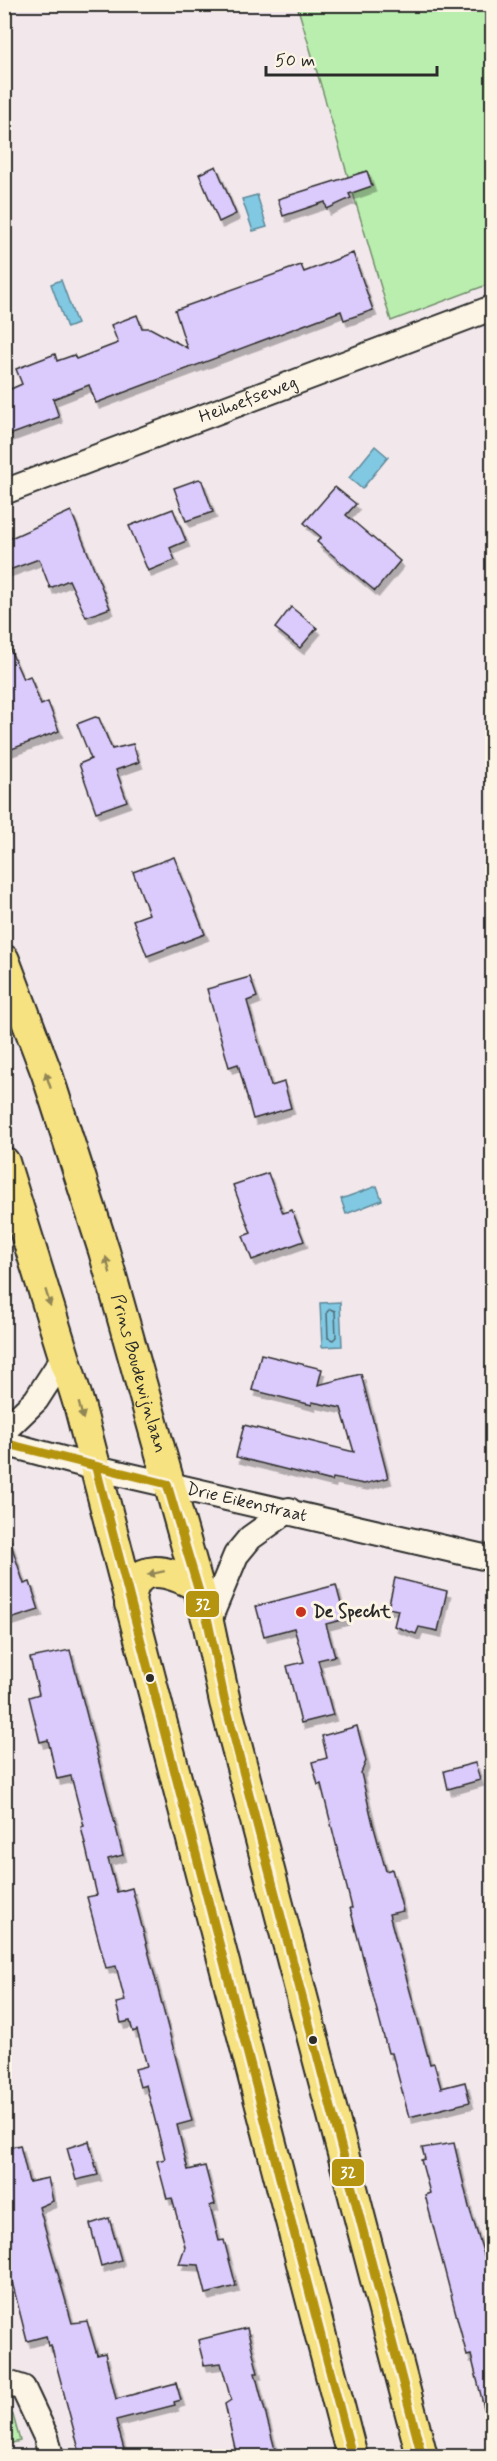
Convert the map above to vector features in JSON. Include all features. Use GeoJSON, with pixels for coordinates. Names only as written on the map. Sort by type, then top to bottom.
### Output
{"type":"FeatureCollection","features":[{"type":"Feature","properties":{"kind":"main road","name":"Prins Boudewijnlaan"},"geometry":{"type":"LineString","coordinates":[[4,960],[47,1074],[104,1251],[167,1484],[208,1622],[225,1702],[422,2457]]}},
{"type":"Feature","properties":{"kind":"main road"},"geometry":{"type":"LineString","coordinates":[[4,1161],[65,1355],[96,1468],[352,2457]]}},
{"type":"Feature","properties":{"kind":"main road"},"geometry":{"type":"LineString","coordinates":[[130,1604],[131,1591],[139,1579],[151,1572],[165,1570],[197,1586]]}},
{"type":"Feature","properties":{"kind":"street","name":"Heihoefseweg"},"geometry":{"type":"LineString","coordinates":[[4,492],[492,308]]}},
{"type":"Feature","properties":{"kind":"street"},"geometry":{"type":"LineString","coordinates":[[4,1431],[36,1400],[65,1355]]}},
{"type":"Feature","properties":{"kind":"street","name":"Drie Eikenstraat"},"geometry":{"type":"LineString","coordinates":[[4,1443],[96,1468],[289,1510],[492,1559]]}},
{"type":"Feature","properties":{"kind":"street"},"geometry":{"type":"LineString","coordinates":[[208,1622],[236,1555],[250,1538],[289,1510]]}},
{"type":"Feature","properties":{"kind":"street"},"geometry":{"type":"LineString","coordinates":[[4,2382],[23,2388],[42,2426],[51,2457]]}},
{"type":"Feature","properties":{"kind":"green space"},"geometry":{"type":"Polygon","coordinates":[[[297,5],[492,5],[492,283],[391,321],[297,5]]]}},
{"type":"Feature","properties":{"kind":"green space"},"geometry":{"type":"Polygon","coordinates":[[[5,2410],[13,2415],[20,2441],[5,2445],[5,2410]]]}},
{"type":"Feature","properties":{"kind":"water"},"geometry":{"type":"Polygon","coordinates":[[[257,195],[267,227],[253,231],[242,199],[257,195]]]}},
{"type":"Feature","properties":{"kind":"water"},"geometry":{"type":"Polygon","coordinates":[[[61,280],[77,324],[67,328],[51,284],[61,280]]]}},
{"type":"Feature","properties":{"kind":"water"},"geometry":{"type":"Polygon","coordinates":[[[375,446],[388,457],[362,489],[349,478],[375,446]]]}},
{"type":"Feature","properties":{"kind":"water"},"geometry":{"type":"Polygon","coordinates":[[[377,1186],[382,1200],[346,1214],[341,1199],[377,1186]]]}},
{"type":"Feature","properties":{"kind":"water"},"geometry":{"type":"Polygon","coordinates":[[[340,1302],[342,1346],[322,1347],[320,1303],[340,1302]]]}},
{"type":"Feature","properties":{"kind":"building"},"geometry":{"type":"Polygon","coordinates":[[[216,166],[236,214],[219,222],[199,174],[216,166]]]}},
{"type":"Feature","properties":{"kind":"building"},"geometry":{"type":"Polygon","coordinates":[[[367,171],[372,186],[349,194],[351,198],[327,209],[325,202],[283,216],[278,199],[367,171]]]}},
{"type":"Feature","properties":{"kind":"building"},"geometry":{"type":"Polygon","coordinates":[[[353,253],[373,310],[344,320],[341,311],[96,403],[89,385],[53,399],[59,417],[4,437],[4,392],[22,384],[16,369],[55,354],[57,361],[74,355],[76,359],[118,343],[111,325],[137,315],[142,328],[150,328],[187,348],[175,310],[301,265],[304,272],[353,253]]]}},
{"type":"Feature","properties":{"kind":"building"},"geometry":{"type":"Polygon","coordinates":[[[199,479],[202,481],[213,512],[186,521],[174,488],[199,479]]]}},
{"type":"Feature","properties":{"kind":"building"},"geometry":{"type":"Polygon","coordinates":[[[335,487],[356,504],[346,515],[400,561],[375,591],[317,542],[321,537],[304,523],[335,487]]]}},
{"type":"Feature","properties":{"kind":"building"},"geometry":{"type":"Polygon","coordinates":[[[173,509],[186,541],[170,548],[175,560],[148,571],[129,526],[173,509]]]}},
{"type":"Feature","properties":{"kind":"building"},"geometry":{"type":"Polygon","coordinates":[[[71,511],[110,608],[86,617],[69,580],[50,588],[39,559],[4,572],[4,541],[71,511]]]}},
{"type":"Feature","properties":{"kind":"building"},"geometry":{"type":"Polygon","coordinates":[[[291,607],[317,628],[300,648],[275,628],[291,607]]]}},
{"type":"Feature","properties":{"kind":"building"},"geometry":{"type":"Polygon","coordinates":[[[4,636],[23,679],[30,676],[41,705],[48,702],[59,731],[4,752],[4,636]]]}},
{"type":"Feature","properties":{"kind":"building"},"geometry":{"type":"Polygon","coordinates":[[[95,717],[99,718],[112,749],[133,744],[139,762],[116,770],[127,801],[96,812],[79,764],[91,759],[77,724],[95,717]]]}},
{"type":"Feature","properties":{"kind":"building"},"geometry":{"type":"Polygon","coordinates":[[[174,857],[205,934],[147,956],[133,920],[149,914],[133,872],[174,857]]]}},
{"type":"Feature","properties":{"kind":"building"},"geometry":{"type":"Polygon","coordinates":[[[250,977],[257,997],[247,1001],[271,1086],[284,1082],[291,1108],[253,1119],[238,1064],[229,1067],[207,989],[250,977]]]}},
{"type":"Feature","properties":{"kind":"building"},"geometry":{"type":"Polygon","coordinates":[[[268,1173],[283,1213],[292,1210],[304,1241],[252,1260],[243,1236],[251,1233],[233,1185],[268,1173]]]}},
{"type":"Feature","properties":{"kind":"building"},"geometry":{"type":"Polygon","coordinates":[[[261,1354],[322,1369],[318,1385],[361,1374],[388,1478],[364,1484],[333,1478],[332,1481],[236,1457],[244,1425],[354,1452],[341,1408],[312,1402],[312,1405],[252,1390],[261,1354]]]}},
{"type":"Feature","properties":{"kind":"building"},"geometry":{"type":"Polygon","coordinates":[[[8,1535],[24,1584],[30,1582],[39,1610],[4,1621],[4,1536],[8,1535]]]}},
{"type":"Feature","properties":{"kind":"building"},"geometry":{"type":"Polygon","coordinates":[[[395,1578],[447,1591],[438,1631],[419,1627],[416,1634],[394,1626],[398,1610],[388,1608],[395,1578]]]}},
{"type":"Feature","properties":{"kind":"building"},"geometry":{"type":"Polygon","coordinates":[[[336,1585],[345,1619],[326,1624],[335,1656],[318,1660],[333,1715],[301,1723],[287,1666],[304,1662],[294,1628],[264,1636],[256,1606],[336,1585]]]}},
{"type":"Feature","properties":{"kind":"building"},"geometry":{"type":"Polygon","coordinates":[[[70,1650],[123,1855],[108,1859],[117,1892],[132,1888],[192,2121],[177,2125],[188,2170],[205,2166],[215,2204],[210,2206],[219,2241],[224,2240],[236,2286],[206,2294],[199,2265],[179,2264],[185,2247],[172,2198],[167,2199],[157,2161],[165,2159],[146,2085],[140,2087],[135,2069],[147,2066],[137,2030],[133,2032],[130,2021],[121,2023],[116,2003],[125,2001],[116,1966],[106,1968],[87,1897],[97,1895],[81,1827],[84,1826],[71,1776],[57,1779],[48,1740],[40,1742],[29,1697],[39,1694],[30,1658],[70,1650]]]}},
{"type":"Feature","properties":{"kind":"building"},"geometry":{"type":"Polygon","coordinates":[[[357,1726],[366,1761],[361,1773],[373,1824],[386,1871],[392,1869],[403,1911],[389,1914],[430,2064],[434,2063],[441,2088],[465,2082],[470,2102],[409,2117],[392,2053],[388,2053],[350,1908],[352,1908],[321,1784],[318,1785],[312,1762],[327,1758],[322,1736],[357,1726]]]}},
{"type":"Feature","properties":{"kind":"building"},"geometry":{"type":"Polygon","coordinates":[[[475,1763],[480,1780],[448,1789],[444,1771],[475,1763]]]}},
{"type":"Feature","properties":{"kind":"building"},"geometry":{"type":"Polygon","coordinates":[[[89,2141],[98,2175],[76,2180],[67,2148],[89,2141]]]}},
{"type":"Feature","properties":{"kind":"building"},"geometry":{"type":"Polygon","coordinates":[[[454,2143],[469,2207],[492,2280],[488,2281],[492,2297],[492,2415],[486,2416],[471,2355],[467,2356],[425,2195],[430,2193],[421,2160],[425,2159],[422,2148],[454,2143]]]}},
{"type":"Feature","properties":{"kind":"building"},"geometry":{"type":"Polygon","coordinates":[[[20,2145],[29,2182],[48,2178],[53,2201],[39,2207],[72,2323],[87,2321],[97,2355],[105,2353],[116,2399],[176,2383],[181,2400],[174,2402],[175,2405],[116,2420],[126,2457],[81,2457],[51,2345],[48,2346],[46,2336],[27,2341],[4,2250],[4,2149],[20,2145]]]}},
{"type":"Feature","properties":{"kind":"building"},"geometry":{"type":"Polygon","coordinates":[[[109,2218],[121,2260],[101,2266],[90,2224],[109,2218]]]}},
{"type":"Feature","properties":{"kind":"building"},"geometry":{"type":"Polygon","coordinates":[[[247,2328],[258,2373],[255,2373],[277,2457],[237,2457],[225,2404],[231,2400],[221,2363],[204,2365],[200,2349],[198,2340],[247,2328]]]}},
{"type":"Feature","properties":{"kind":"transit line","name":"32"},"geometry":{"type":"LineString","coordinates":[[4,1443],[167,1484],[208,1622],[225,1702],[422,2456]]}},
{"type":"Feature","properties":{"kind":"transit line","name":"32"},"geometry":{"type":"LineString","coordinates":[[96,1468],[352,2456]]}},
{"type":"Feature","properties":{"kind":"place","name":"De Specht"},"geometry":{"type":"Point","coordinates":[301,1612]}}]}
